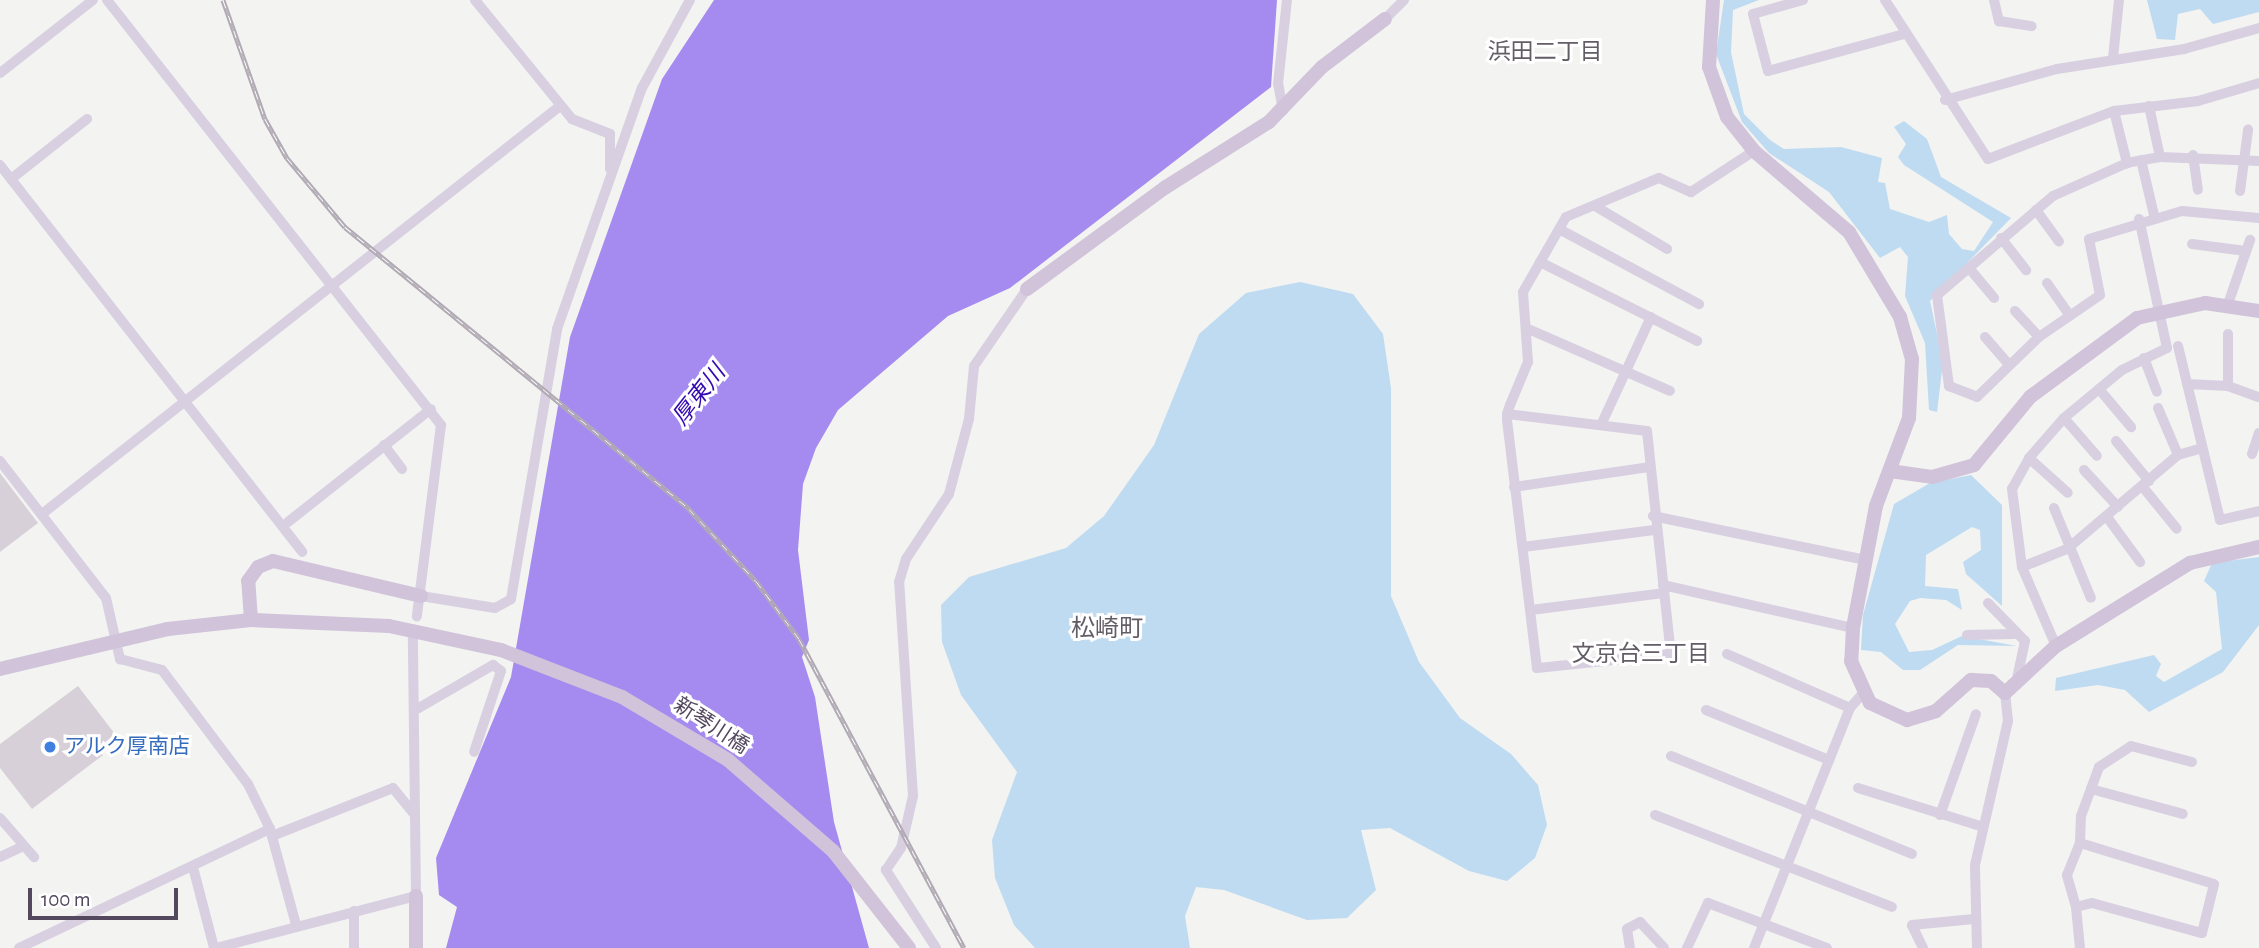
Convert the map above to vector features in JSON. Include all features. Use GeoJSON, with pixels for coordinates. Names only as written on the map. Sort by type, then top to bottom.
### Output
{"type":"FeatureCollection","features":[{"type":"Feature","properties":{"kind":"street"},"geometry":{"type":"LineString","coordinates":[[0,74],[93,0]]}},
{"type":"Feature","properties":{"kind":"street"},"geometry":{"type":"LineString","coordinates":[[107,0],[431,409],[443,440],[417,616]]}},
{"type":"Feature","properties":{"kind":"street"},"geometry":{"type":"LineString","coordinates":[[475,0],[572,119],[610,134],[611,176]]}},
{"type":"Feature","properties":{"kind":"street"},"geometry":{"type":"LineString","coordinates":[[251,620],[248,581],[258,566],[273,561],[421,596],[495,608],[512,599],[540,448],[548,359],[652,63],[690,0]]}},
{"type":"Feature","properties":{"kind":"street"},"geometry":{"type":"LineString","coordinates":[[1283,111],[1278,84],[1287,0]]}},
{"type":"Feature","properties":{"kind":"street"},"geometry":{"type":"LineString","coordinates":[[936,948],[887,870],[901,848],[913,796],[899,582],[906,559],[949,494],[969,419],[974,366],[1027,289],[1283,111],[1310,78],[1385,19],[1404,0]]}},
{"type":"Feature","properties":{"kind":"street"},"geometry":{"type":"LineString","coordinates":[[1713,0],[1707,37],[1712,81],[1727,117],[1754,151],[1843,225],[1905,328],[1914,396],[1866,560],[1853,628],[1851,661],[1863,693],[1877,710],[1907,720],[1936,710],[1971,680],[1991,681],[2010,688]]}},
{"type":"Feature","properties":{"kind":"street"},"geometry":{"type":"LineString","coordinates":[[1803,0],[1752,14],[1768,71],[1904,34]]}},
{"type":"Feature","properties":{"kind":"street"},"geometry":{"type":"LineString","coordinates":[[1885,0],[1945,100],[1988,159],[2114,111],[2198,101],[2259,83]]}},
{"type":"Feature","properties":{"kind":"street"},"geometry":{"type":"LineString","coordinates":[[1994,0],[1999,20],[2032,26]]}},
{"type":"Feature","properties":{"kind":"street"},"geometry":{"type":"LineString","coordinates":[[2113,58],[2119,0]]}},
{"type":"Feature","properties":{"kind":"street"},"geometry":{"type":"LineString","coordinates":[[1945,100],[2113,58],[2184,49],[2259,28]]}},
{"type":"Feature","properties":{"kind":"street"},"geometry":{"type":"LineString","coordinates":[[42,514],[560,106]]}},
{"type":"Feature","properties":{"kind":"street"},"geometry":{"type":"LineString","coordinates":[[2149,106],[2160,157]]}},
{"type":"Feature","properties":{"kind":"street"},"geometry":{"type":"LineString","coordinates":[[2114,111],[2127,163]]}},
{"type":"Feature","properties":{"kind":"street"},"geometry":{"type":"LineString","coordinates":[[12,179],[87,119]]}},
{"type":"Feature","properties":{"kind":"street"},"geometry":{"type":"LineString","coordinates":[[2240,191],[2248,130]]}},
{"type":"Feature","properties":{"kind":"street"},"geometry":{"type":"LineString","coordinates":[[1507,414],[1647,430],[1654,530],[1671,654],[1549,671],[1537,668],[1507,414],[1528,362],[1523,292],[1566,217],[1659,178],[1691,192],[1754,151]]}},
{"type":"Feature","properties":{"kind":"street"},"geometry":{"type":"LineString","coordinates":[[2193,155],[2198,190]]}},
{"type":"Feature","properties":{"kind":"street"},"geometry":{"type":"LineString","coordinates":[[2259,161],[2193,155],[2127,163],[2036,210],[1937,295],[1950,352],[1950,386],[1977,397],[2039,337],[2100,295],[2089,239],[2154,215],[2214,211],[2259,218]]}},
{"type":"Feature","properties":{"kind":"street"},"geometry":{"type":"LineString","coordinates":[[2141,160],[2154,215]]}},
{"type":"Feature","properties":{"kind":"street"},"geometry":{"type":"LineString","coordinates":[[0,165],[302,551]]}},
{"type":"Feature","properties":{"kind":"street"},"geometry":{"type":"LineString","coordinates":[[1595,206],[1667,249]]}},
{"type":"Feature","properties":{"kind":"street"},"geometry":{"type":"LineString","coordinates":[[2036,210],[2059,242]]}},
{"type":"Feature","properties":{"kind":"street"},"geometry":{"type":"LineString","coordinates":[[2056,646],[2022,567],[2012,489],[2028,458],[2064,418],[2099,389],[2144,358],[2167,348],[2139,219]]}},
{"type":"Feature","properties":{"kind":"street"},"geometry":{"type":"LineString","coordinates":[[1559,229],[1699,304]]}},
{"type":"Feature","properties":{"kind":"street"},"geometry":{"type":"LineString","coordinates":[[2001,239],[2026,270]]}},
{"type":"Feature","properties":{"kind":"street"},"geometry":{"type":"LineString","coordinates":[[2228,304],[2250,240]]}},
{"type":"Feature","properties":{"kind":"street"},"geometry":{"type":"LineString","coordinates":[[2192,244],[2246,251]]}},
{"type":"Feature","properties":{"kind":"street"},"geometry":{"type":"LineString","coordinates":[[1540,262],[1697,341]]}},
{"type":"Feature","properties":{"kind":"street"},"geometry":{"type":"LineString","coordinates":[[1969,268],[1994,298]]}},
{"type":"Feature","properties":{"kind":"street"},"geometry":{"type":"LineString","coordinates":[[2047,284],[2069,314]]}},
{"type":"Feature","properties":{"kind":"street"},"geometry":{"type":"LineString","coordinates":[[1890,471],[1932,477],[1975,465],[2012,414],[2065,367],[2116,329],[2160,311],[2228,304],[2259,311]]}},
{"type":"Feature","properties":{"kind":"street"},"geometry":{"type":"LineString","coordinates":[[2015,311],[2039,337]]}},
{"type":"Feature","properties":{"kind":"street"},"geometry":{"type":"LineString","coordinates":[[1601,425],[1651,317]]}},
{"type":"Feature","properties":{"kind":"street"},"geometry":{"type":"LineString","coordinates":[[1526,328],[1670,391]]}},
{"type":"Feature","properties":{"kind":"street"},"geometry":{"type":"LineString","coordinates":[[2228,334],[2228,386]]}},
{"type":"Feature","properties":{"kind":"street"},"geometry":{"type":"LineString","coordinates":[[1984,337],[2009,365]]}},
{"type":"Feature","properties":{"kind":"street"},"geometry":{"type":"LineString","coordinates":[[2178,346],[2220,520],[2259,510]]}},
{"type":"Feature","properties":{"kind":"street"},"geometry":{"type":"LineString","coordinates":[[2144,358],[2157,392]]}},
{"type":"Feature","properties":{"kind":"street"},"geometry":{"type":"LineString","coordinates":[[2188,384],[2228,386],[2259,397]]}},
{"type":"Feature","properties":{"kind":"street"},"geometry":{"type":"LineString","coordinates":[[2099,389],[2131,427]]}},
{"type":"Feature","properties":{"kind":"street"},"geometry":{"type":"LineString","coordinates":[[2158,408],[2178,455]]}},
{"type":"Feature","properties":{"kind":"street"},"geometry":{"type":"LineString","coordinates":[[288,522],[431,409]]}},
{"type":"Feature","properties":{"kind":"street"},"geometry":{"type":"LineString","coordinates":[[2064,418],[2097,456]]}},
{"type":"Feature","properties":{"kind":"street"},"geometry":{"type":"LineString","coordinates":[[2252,454],[2259,433]]}},
{"type":"Feature","properties":{"kind":"street"},"geometry":{"type":"LineString","coordinates":[[2116,440],[2177,529]]}},
{"type":"Feature","properties":{"kind":"street"},"geometry":{"type":"LineString","coordinates":[[384,445],[402,469]]}},
{"type":"Feature","properties":{"kind":"street"},"geometry":{"type":"LineString","coordinates":[[2022,567],[2067,549],[2178,455],[2202,448]]}},
{"type":"Feature","properties":{"kind":"street"},"geometry":{"type":"LineString","coordinates":[[2028,458],[2068,493]]}},
{"type":"Feature","properties":{"kind":"street"},"geometry":{"type":"LineString","coordinates":[[0,461],[106,598],[124,663],[162,670],[248,785],[271,832],[296,925]]}},
{"type":"Feature","properties":{"kind":"street"},"geometry":{"type":"LineString","coordinates":[[1514,487],[1649,467]]}},
{"type":"Feature","properties":{"kind":"street"},"geometry":{"type":"LineString","coordinates":[[2084,470],[2118,507]]}},
{"type":"Feature","properties":{"kind":"street"},"geometry":{"type":"LineString","coordinates":[[2054,508],[2067,549],[2091,598]]}},
{"type":"Feature","properties":{"kind":"street"},"geometry":{"type":"LineString","coordinates":[[1653,516],[1866,560]]}},
{"type":"Feature","properties":{"kind":"street"},"geometry":{"type":"LineString","coordinates":[[2107,517],[2140,562]]}},
{"type":"Feature","properties":{"kind":"street"},"geometry":{"type":"LineString","coordinates":[[1523,547],[1654,530]]}},
{"type":"Feature","properties":{"kind":"street"},"geometry":{"type":"LineString","coordinates":[[2010,688],[2056,646],[2190,563],[2259,547]]}},
{"type":"Feature","properties":{"kind":"street"},"geometry":{"type":"LineString","coordinates":[[1531,610],[1663,589],[1853,628]]}},
{"type":"Feature","properties":{"kind":"street"},"geometry":{"type":"LineString","coordinates":[[1977,948],[1974,919],[1980,826],[2008,721],[2010,688],[2026,648],[1988,603]]}},
{"type":"Feature","properties":{"kind":"street","name":"新琴川橋"},"geometry":{"type":"LineString","coordinates":[[0,669],[116,640],[251,620],[389,626],[501,650],[586,681],[677,726],[788,808],[865,888],[909,948]]}},
{"type":"Feature","properties":{"kind":"street"},"geometry":{"type":"LineString","coordinates":[[1967,635],[2014,634]]}},
{"type":"Feature","properties":{"kind":"street"},"geometry":{"type":"LineString","coordinates":[[413,638],[417,709],[413,814],[416,948]]}},
{"type":"Feature","properties":{"kind":"street"},"geometry":{"type":"LineString","coordinates":[[1727,654],[1850,708]]}},
{"type":"Feature","properties":{"kind":"street"},"geometry":{"type":"LineString","coordinates":[[417,709],[493,665],[501,671],[474,752]]}},
{"type":"Feature","properties":{"kind":"street"},"geometry":{"type":"LineString","coordinates":[[1754,948],[1850,708],[1863,693]]}},
{"type":"Feature","properties":{"kind":"street"},"geometry":{"type":"LineString","coordinates":[[1706,710],[1829,760]]}},
{"type":"Feature","properties":{"kind":"street"},"geometry":{"type":"LineString","coordinates":[[1940,815],[1976,714]]}},
{"type":"Feature","properties":{"kind":"street"},"geometry":{"type":"LineString","coordinates":[[2081,948],[2076,907],[2067,875],[2080,843],[2091,789],[2099,767],[2131,746],[2192,762]]}},
{"type":"Feature","properties":{"kind":"street"},"geometry":{"type":"LineString","coordinates":[[1671,756],[1912,854]]}},
{"type":"Feature","properties":{"kind":"street"},"geometry":{"type":"LineString","coordinates":[[19,948],[271,832],[393,788],[413,814]]}},
{"type":"Feature","properties":{"kind":"street"},"geometry":{"type":"LineString","coordinates":[[1858,788],[1980,826]]}},
{"type":"Feature","properties":{"kind":"street"},"geometry":{"type":"LineString","coordinates":[[2091,789],[2183,814]]}},
{"type":"Feature","properties":{"kind":"street"},"geometry":{"type":"LineString","coordinates":[[1655,815],[1892,907]]}},
{"type":"Feature","properties":{"kind":"street"},"geometry":{"type":"LineString","coordinates":[[0,818],[34,857]]}},
{"type":"Feature","properties":{"kind":"street"},"geometry":{"type":"LineString","coordinates":[[2076,907],[2092,903],[2202,933],[2214,884],[2080,843]]}},
{"type":"Feature","properties":{"kind":"street"},"geometry":{"type":"LineString","coordinates":[[0,857],[24,846]]}},
{"type":"Feature","properties":{"kind":"street"},"geometry":{"type":"LineString","coordinates":[[194,871],[215,948],[235,945],[296,925],[416,895]]}},
{"type":"Feature","properties":{"kind":"street"},"geometry":{"type":"LineString","coordinates":[[1687,948],[1708,902],[1827,948]]}},
{"type":"Feature","properties":{"kind":"street"},"geometry":{"type":"LineString","coordinates":[[354,911],[354,948]]}},
{"type":"Feature","properties":{"kind":"street"},"geometry":{"type":"LineString","coordinates":[[1923,948],[1912,925],[1974,919]]}},
{"type":"Feature","properties":{"kind":"street"},"geometry":{"type":"LineString","coordinates":[[1630,948],[1628,929],[1640,922],[1664,948]]}},
{"type":"Feature","properties":{"kind":"shaded area"},"geometry":{"type":"Polygon","coordinates":[[[1724,0],[1759,0],[1733,10],[1731,52],[1744,114],[1770,140],[1784,149],[1841,147],[1882,158],[1878,182],[1885,183],[1890,209],[1929,222],[1947,215],[1949,234],[1962,249],[1974,251],[1993,222],[1904,165],[1898,157],[1906,144],[1894,127],[1904,121],[1927,139],[1941,177],[2011,218],[1930,301],[1943,362],[1937,412],[1929,410],[1925,343],[1905,296],[1908,257],[1900,247],[1880,258],[1829,192],[1769,153],[1742,122],[1716,54],[1724,0]]]}},
{"type":"Feature","properties":{"kind":"shaded area"},"geometry":{"type":"Polygon","coordinates":[[[2147,0],[2259,0],[2259,12],[2213,24],[2200,9],[2178,14],[2175,40],[2157,39],[2147,0]]]}},
{"type":"Feature","properties":{"kind":"shaded area"},"geometry":{"type":"Polygon","coordinates":[[[1300,282],[1353,294],[1383,334],[1391,388],[1391,596],[1419,662],[1460,718],[1511,754],[1538,785],[1547,825],[1535,858],[1507,881],[1469,871],[1390,828],[1361,830],[1376,890],[1347,918],[1307,920],[1224,890],[1196,887],[1185,916],[1190,948],[1035,948],[1014,925],[995,878],[992,840],[1017,772],[961,695],[942,642],[941,605],[969,577],[1066,548],[1104,516],[1154,445],[1199,334],[1246,293],[1300,282]]]}},
{"type":"Feature","properties":{"kind":"shaded area"},"geometry":{"type":"Polygon","coordinates":[[[1971,475],[2002,505],[2002,606],[1966,574],[1963,562],[1981,550],[1980,530],[1972,527],[1926,555],[1925,586],[1958,589],[1962,610],[1946,600],[1920,598],[1910,601],[1895,624],[1909,652],[1932,650],[1962,636],[2017,646],[1958,645],[1920,670],[1903,670],[1881,652],[1861,650],[1863,615],[1894,504],[1930,483],[1971,475]]]}},
{"type":"Feature","properties":{"kind":"shaded area"},"geometry":{"type":"Polygon","coordinates":[[[2259,557],[2259,625],[2223,672],[2149,712],[2125,690],[2098,685],[2055,691],[2056,678],[2154,655],[2161,664],[2156,676],[2164,682],[2222,649],[2216,592],[2204,581],[2212,563],[2259,557]]]}},
{"type":"Feature","properties":{"kind":"water","name":"厚東川"},"geometry":{"type":"Polygon","coordinates":[[[714,0],[1277,0],[1271,87],[1010,288],[948,316],[838,410],[816,448],[803,484],[798,550],[809,640],[802,657],[815,697],[834,822],[869,948],[446,948],[457,907],[439,895],[436,858],[511,677],[570,337],[662,79],[714,0]]]}},
{"type":"Feature","properties":{"kind":"building"},"geometry":{"type":"Polygon","coordinates":[[[0,473],[38,523],[0,552],[0,473]]]}},
{"type":"Feature","properties":{"kind":"building","name":"アルク厚南店"},"geometry":{"type":"Polygon","coordinates":[[[78,686],[115,734],[97,749],[103,755],[32,809],[0,768],[0,744],[78,686]]]}},
{"type":"Feature","properties":{"kind":"railway"},"geometry":{"type":"LineString","coordinates":[[223,0],[265,119],[287,158],[345,227],[689,509],[756,581],[799,639],[964,948]]}},
{"type":"Feature","properties":{"kind":"place","name":"アルク厚南店"},"geometry":{"type":"Point","coordinates":[50,747]}},
{"type":"Feature","properties":{"kind":"district","name":"浜田二丁目"},"geometry":{"type":"Point","coordinates":[1545,53]}},
{"type":"Feature","properties":{"kind":"district","name":"松崎町"},"geometry":{"type":"Point","coordinates":[1107,630]}},
{"type":"Feature","properties":{"kind":"district","name":"文京台三丁目"},"geometry":{"type":"Point","coordinates":[1641,655]}}]}
